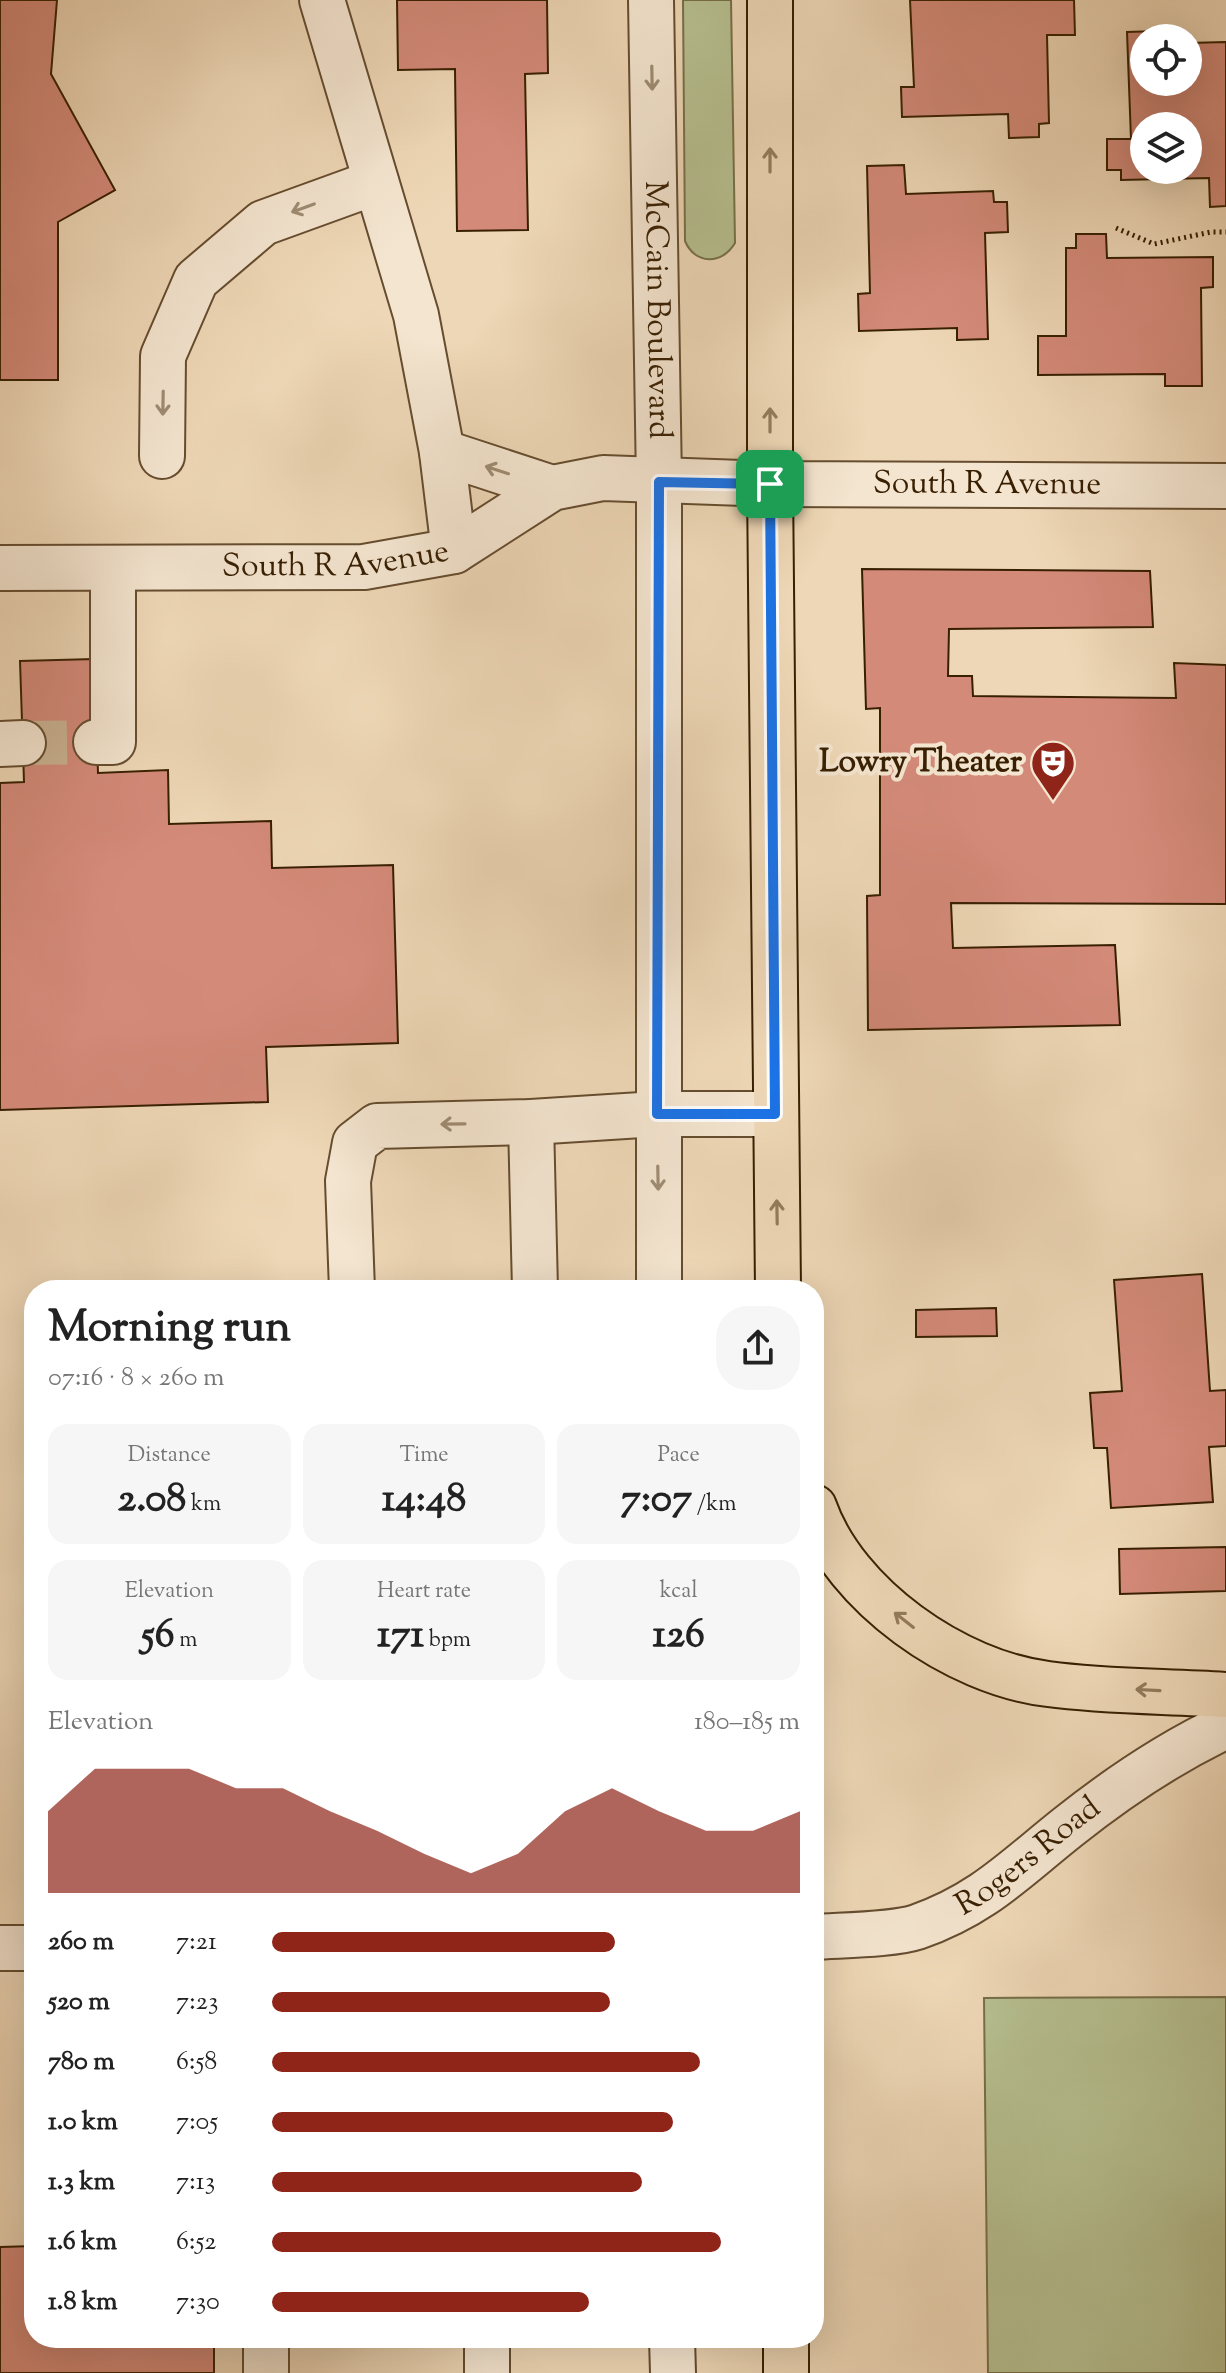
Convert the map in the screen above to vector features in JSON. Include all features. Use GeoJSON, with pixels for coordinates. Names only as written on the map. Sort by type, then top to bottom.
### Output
{"type":"FeatureCollection","features":[{"type":"Feature","properties":{"kind":"main road"},"geometry":{"type":"LineString","coordinates":[[770,0],[770,484],[778,1280]]}},
{"type":"Feature","properties":{"kind":"main road"},"geometry":{"type":"LineString","coordinates":[[824,1534],[863,1586],[928,1639],[986,1668],[1046,1684],[1226,1695]]}},
{"type":"Feature","properties":{"kind":"main road"},"geometry":{"type":"LineString","coordinates":[[786,2348],[786,2373]]}},
{"type":"Feature","properties":{"kind":"street"},"geometry":{"type":"LineString","coordinates":[[322,0],[416,315],[442,452],[454,551]]}},
{"type":"Feature","properties":{"kind":"street","name":"McCain Boulevard"},"geometry":{"type":"LineString","coordinates":[[651,0],[659,482],[659,1280]]}},
{"type":"Feature","properties":{"kind":"street"},"geometry":{"type":"LineString","coordinates":[[162,456],[163,356],[196,280],[263,223],[376,182]]}},
{"type":"Feature","properties":{"kind":"street"},"geometry":{"type":"LineString","coordinates":[[442,452],[552,488]]}},
{"type":"Feature","properties":{"kind":"street","name":"South R Avenue"},"geometry":{"type":"LineString","coordinates":[[0,568],[364,567],[454,551],[552,488],[603,478],[770,484],[1226,486]]}},
{"type":"Feature","properties":{"kind":"street"},"geometry":{"type":"LineString","coordinates":[[96,742],[113,742],[113,568]]}},
{"type":"Feature","properties":{"kind":"street"},"geometry":{"type":"LineString","coordinates":[[352,1280],[348,1181],[355,1143],[377,1126],[531,1122],[657,1114],[775,1114]]}},
{"type":"Feature","properties":{"kind":"street"},"geometry":{"type":"LineString","coordinates":[[531,1122],[535,1280]]}},
{"type":"Feature","properties":{"kind":"street","name":"Rogers Road"},"geometry":{"type":"LineString","coordinates":[[824,1936],[913,1928],[961,1909],[1001,1883],[1068,1826],[1154,1764],[1226,1726]]}},
{"type":"Feature","properties":{"kind":"street"},"geometry":{"type":"LineString","coordinates":[[0,1948],[24,1948]]}},
{"type":"Feature","properties":{"kind":"street"},"geometry":{"type":"LineString","coordinates":[[266,2348],[266,2373]]}},
{"type":"Feature","properties":{"kind":"street"},"geometry":{"type":"LineString","coordinates":[[487,2348],[487,2373]]}},
{"type":"Feature","properties":{"kind":"street"},"geometry":{"type":"LineString","coordinates":[[672,2348],[673,2373]]}},
{"type":"Feature","properties":{"kind":"path"},"geometry":{"type":"LineString","coordinates":[[1116,228],[1154,244],[1211,232],[1226,232]]}},
{"type":"Feature","properties":{"kind":"green space"},"geometry":{"type":"Polygon","coordinates":[[[683,0],[731,0],[735,243],[723,255],[709,259],[695,255],[685,241],[683,0]]]}},
{"type":"Feature","properties":{"kind":"green space"},"geometry":{"type":"Polygon","coordinates":[[[1226,1997],[1226,2373],[988,2373],[984,1998],[1226,1997]]]}},
{"type":"Feature","properties":{"kind":"building"},"geometry":{"type":"Polygon","coordinates":[[[0,0],[57,0],[51,74],[115,190],[58,222],[58,380],[0,380],[0,0]]]}},
{"type":"Feature","properties":{"kind":"building"},"geometry":{"type":"Polygon","coordinates":[[[397,0],[547,0],[548,73],[525,74],[528,230],[457,231],[455,69],[398,70],[397,0]]]}},
{"type":"Feature","properties":{"kind":"building"},"geometry":{"type":"Polygon","coordinates":[[[910,0],[1074,0],[1075,35],[1047,35],[1049,123],[1039,124],[1039,137],[1009,138],[1008,114],[902,117],[901,87],[914,87],[910,0]]]}},
{"type":"Feature","properties":{"kind":"building"},"geometry":{"type":"Polygon","coordinates":[[[1127,32],[1130,32],[1130,96],[1202,96],[1202,43],[1226,42],[1226,206],[1210,207],[1209,178],[1202,178],[1202,112],[1130,112],[1127,32]]]}},
{"type":"Feature","properties":{"kind":"building"},"geometry":{"type":"Polygon","coordinates":[[[1107,139],[1130,139],[1130,180],[1121,180],[1121,170],[1107,170],[1107,139]]]}},
{"type":"Feature","properties":{"kind":"building"},"geometry":{"type":"Polygon","coordinates":[[[904,165],[906,194],[993,191],[994,202],[1007,202],[1008,232],[985,233],[988,339],[957,340],[957,328],[859,331],[858,294],[870,293],[867,166],[904,165]]]}},
{"type":"Feature","properties":{"kind":"building"},"geometry":{"type":"Polygon","coordinates":[[[1076,234],[1106,234],[1107,258],[1213,257],[1213,287],[1201,288],[1202,386],[1165,386],[1165,374],[1038,375],[1038,336],[1066,336],[1066,248],[1076,248],[1076,234]]]}},
{"type":"Feature","properties":{"kind":"building","name":"Lowry Theater"},"geometry":{"type":"Polygon","coordinates":[[[862,569],[1150,571],[1153,627],[949,629],[948,676],[972,676],[973,696],[1176,698],[1174,663],[1226,665],[1226,904],[951,903],[953,948],[1115,945],[1120,1025],[868,1030],[867,896],[880,895],[880,708],[866,709],[862,569]]]}},
{"type":"Feature","properties":{"kind":"building"},"geometry":{"type":"Polygon","coordinates":[[[94,659],[98,773],[168,770],[169,824],[271,821],[272,868],[393,865],[398,1043],[266,1047],[268,1102],[0,1110],[0,783],[24,782],[20,661],[94,659]]]}},
{"type":"Feature","properties":{"kind":"building"},"geometry":{"type":"Polygon","coordinates":[[[1202,1274],[1210,1391],[1226,1390],[1226,1446],[1209,1447],[1213,1502],[1111,1508],[1107,1448],[1094,1448],[1090,1393],[1122,1391],[1114,1280],[1202,1274]]]}},
{"type":"Feature","properties":{"kind":"building"},"geometry":{"type":"Polygon","coordinates":[[[996,1308],[997,1336],[916,1337],[916,1310],[996,1308]]]}},
{"type":"Feature","properties":{"kind":"building"},"geometry":{"type":"Polygon","coordinates":[[[1226,1547],[1226,1591],[1120,1594],[1119,1549],[1226,1547]]]}},
{"type":"Feature","properties":{"kind":"building"},"geometry":{"type":"Polygon","coordinates":[[[24,2246],[24,2348],[214,2348],[214,2373],[0,2373],[0,2247],[24,2246]]]}},
{"type":"Feature","properties":{"kind":"tunnel"},"geometry":{"type":"LineString","coordinates":[[23,743],[96,742]]}},
{"type":"Feature","properties":{"kind":"place","name":"Lowry Theater"},"geometry":{"type":"Point","coordinates":[1053,802]}},
{"type":"Feature","properties":{"kind":"route"},"geometry":{"type":"LineString","coordinates":[[659,482],[770,484],[775,1114],[657,1114],[659,482]]}}]}
